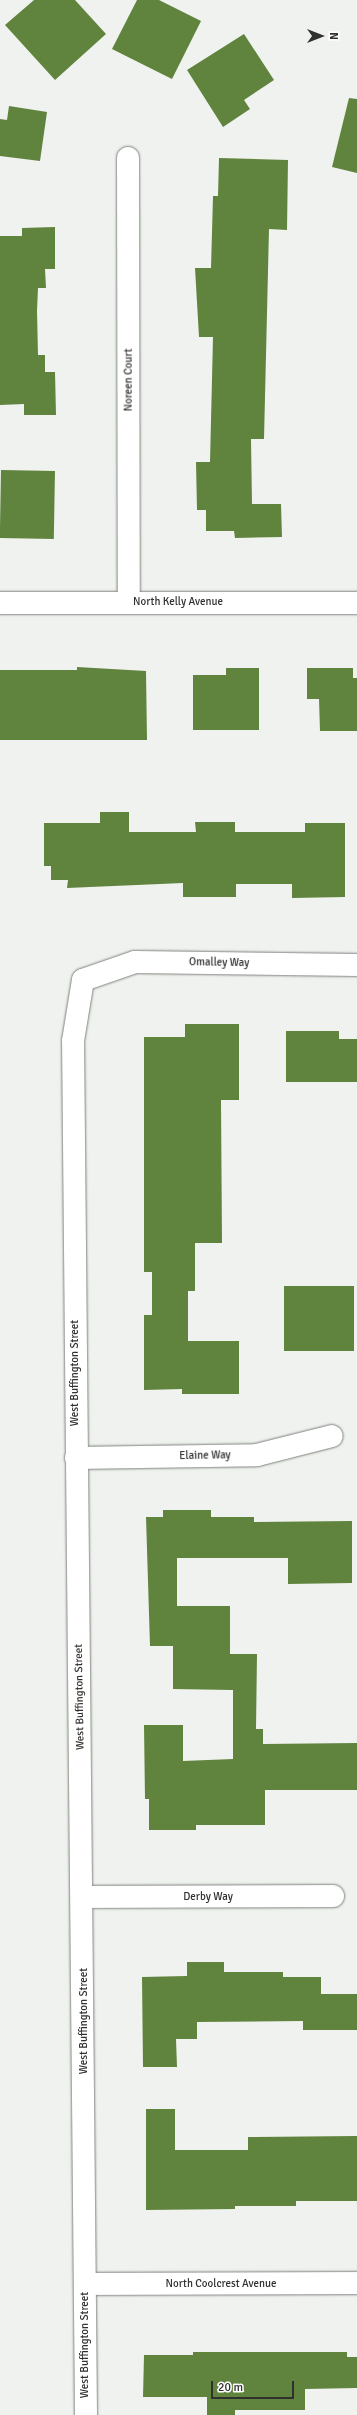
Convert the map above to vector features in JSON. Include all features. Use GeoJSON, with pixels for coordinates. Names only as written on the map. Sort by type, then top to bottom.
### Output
{"type":"FeatureCollection","features":[{"type":"Feature","properties":{"kind":"street","name":"Noreen Court"},"geometry":{"type":"LineString","coordinates":[[128,158],[129,602]]}},
{"type":"Feature","properties":{"kind":"street","name":"North Kelly Avenue"},"geometry":{"type":"LineString","coordinates":[[0,603],[357,603]]}},
{"type":"Feature","properties":{"kind":"street","name":"Omalley Way"},"geometry":{"type":"LineString","coordinates":[[83,980],[135,962],[357,965]]}},
{"type":"Feature","properties":{"kind":"street","name":"West Buffington Street"},"geometry":{"type":"LineString","coordinates":[[83,980],[73,1041],[76,1458],[83,1897],[86,2415]]}},
{"type":"Feature","properties":{"kind":"street","name":"Elaine Way"},"geometry":{"type":"LineString","coordinates":[[76,1458],[257,1455],[332,1436]]}},
{"type":"Feature","properties":{"kind":"street","name":"Derby Way"},"geometry":{"type":"LineString","coordinates":[[83,1897],[333,1896]]}},
{"type":"Feature","properties":{"kind":"street","name":"North Coolcrest Avenue"},"geometry":{"type":"LineString","coordinates":[[85,2284],[357,2284]]}},
{"type":"Feature","properties":{"kind":"building"},"geometry":{"type":"Polygon","coordinates":[[[34,0],[75,0],[106,34],[55,80],[5,25],[34,0]]]}},
{"type":"Feature","properties":{"kind":"building"},"geometry":{"type":"Polygon","coordinates":[[[137,0],[159,0],[201,21],[172,79],[112,49],[137,0]]]}},
{"type":"Feature","properties":{"kind":"building"},"geometry":{"type":"Polygon","coordinates":[[[244,34],[274,80],[244,100],[250,109],[223,127],[187,70],[244,34]]]}},
{"type":"Feature","properties":{"kind":"building"},"geometry":{"type":"Polygon","coordinates":[[[349,98],[357,99],[357,173],[332,167],[349,98]]]}},
{"type":"Feature","properties":{"kind":"building"},"geometry":{"type":"Polygon","coordinates":[[[9,106],[47,112],[40,161],[0,156],[0,119],[7,120],[9,106]]]}},
{"type":"Feature","properties":{"kind":"building"},"geometry":{"type":"Polygon","coordinates":[[[219,158],[288,160],[287,230],[269,229],[264,439],[251,439],[252,504],[281,504],[282,537],[235,538],[234,531],[206,531],[206,510],[197,510],[196,462],[210,462],[213,337],[199,337],[195,268],[211,268],[213,196],[218,196],[219,158]]]}},
{"type":"Feature","properties":{"kind":"building"},"geometry":{"type":"Polygon","coordinates":[[[55,227],[55,269],[45,269],[46,288],[38,288],[37,311],[38,355],[45,355],[45,372],[55,372],[56,415],[24,415],[24,404],[0,405],[0,236],[22,236],[22,228],[55,227]]]}},
{"type":"Feature","properties":{"kind":"building"},"geometry":{"type":"Polygon","coordinates":[[[1,470],[55,471],[54,539],[0,538],[1,470]]]}},
{"type":"Feature","properties":{"kind":"building"},"geometry":{"type":"Polygon","coordinates":[[[77,667],[146,671],[147,740],[0,740],[0,670],[77,670],[77,667]]]}},
{"type":"Feature","properties":{"kind":"building"},"geometry":{"type":"Polygon","coordinates":[[[226,668],[259,668],[259,730],[193,730],[193,675],[226,675],[226,668]]]}},
{"type":"Feature","properties":{"kind":"building"},"geometry":{"type":"Polygon","coordinates":[[[307,668],[353,668],[353,678],[357,678],[357,731],[320,731],[319,699],[307,699],[307,668]]]}},
{"type":"Feature","properties":{"kind":"building"},"geometry":{"type":"Polygon","coordinates":[[[100,812],[129,812],[129,832],[196,832],[195,822],[235,822],[235,832],[305,832],[305,823],[345,823],[345,897],[292,898],[292,884],[236,884],[236,897],[183,897],[183,883],[67,888],[68,880],[51,880],[51,866],[44,866],[44,823],[100,823],[100,812]]]}},
{"type":"Feature","properties":{"kind":"building"},"geometry":{"type":"Polygon","coordinates":[[[185,1024],[239,1024],[239,1100],[221,1100],[222,1243],[195,1243],[195,1291],[188,1291],[188,1341],[239,1341],[239,1394],[182,1394],[182,1389],[144,1390],[144,1315],[152,1315],[152,1272],[144,1272],[144,1037],[185,1037],[185,1024]]]}},
{"type":"Feature","properties":{"kind":"building"},"geometry":{"type":"Polygon","coordinates":[[[286,1031],[339,1031],[339,1039],[357,1039],[357,1082],[286,1082],[286,1031]]]}},
{"type":"Feature","properties":{"kind":"building"},"geometry":{"type":"Polygon","coordinates":[[[284,1286],[354,1286],[354,1351],[284,1351],[284,1286]]]}},
{"type":"Feature","properties":{"kind":"building"},"geometry":{"type":"Polygon","coordinates":[[[163,1510],[211,1510],[211,1517],[254,1517],[254,1522],[352,1521],[352,1583],[288,1584],[288,1558],[177,1558],[177,1606],[230,1606],[230,1654],[257,1654],[256,1729],[263,1729],[263,1744],[357,1743],[357,1790],[265,1790],[265,1825],[196,1825],[196,1830],[149,1830],[149,1799],[145,1799],[144,1725],[183,1725],[183,1761],[233,1759],[233,1690],[173,1689],[173,1646],[150,1646],[146,1517],[163,1517],[163,1510]]]}},
{"type":"Feature","properties":{"kind":"building"},"geometry":{"type":"Polygon","coordinates":[[[187,1962],[224,1962],[224,1972],[283,1972],[283,1977],[321,1977],[321,1994],[357,1994],[357,2030],[303,2030],[303,2021],[197,2022],[197,2039],[176,2039],[177,2067],[143,2067],[142,1977],[187,1976],[187,1962]]]}},
{"type":"Feature","properties":{"kind":"building"},"geometry":{"type":"Polygon","coordinates":[[[146,2109],[175,2109],[175,2150],[248,2150],[248,2137],[357,2136],[357,2201],[296,2201],[296,2206],[235,2206],[235,2209],[146,2210],[146,2109]]]}},
{"type":"Feature","properties":{"kind":"building"},"geometry":{"type":"Polygon","coordinates":[[[193,2352],[347,2352],[347,2357],[357,2357],[357,2388],[305,2389],[305,2410],[235,2410],[235,2415],[207,2415],[207,2397],[143,2397],[144,2355],[193,2355],[193,2352]]]}}]}
